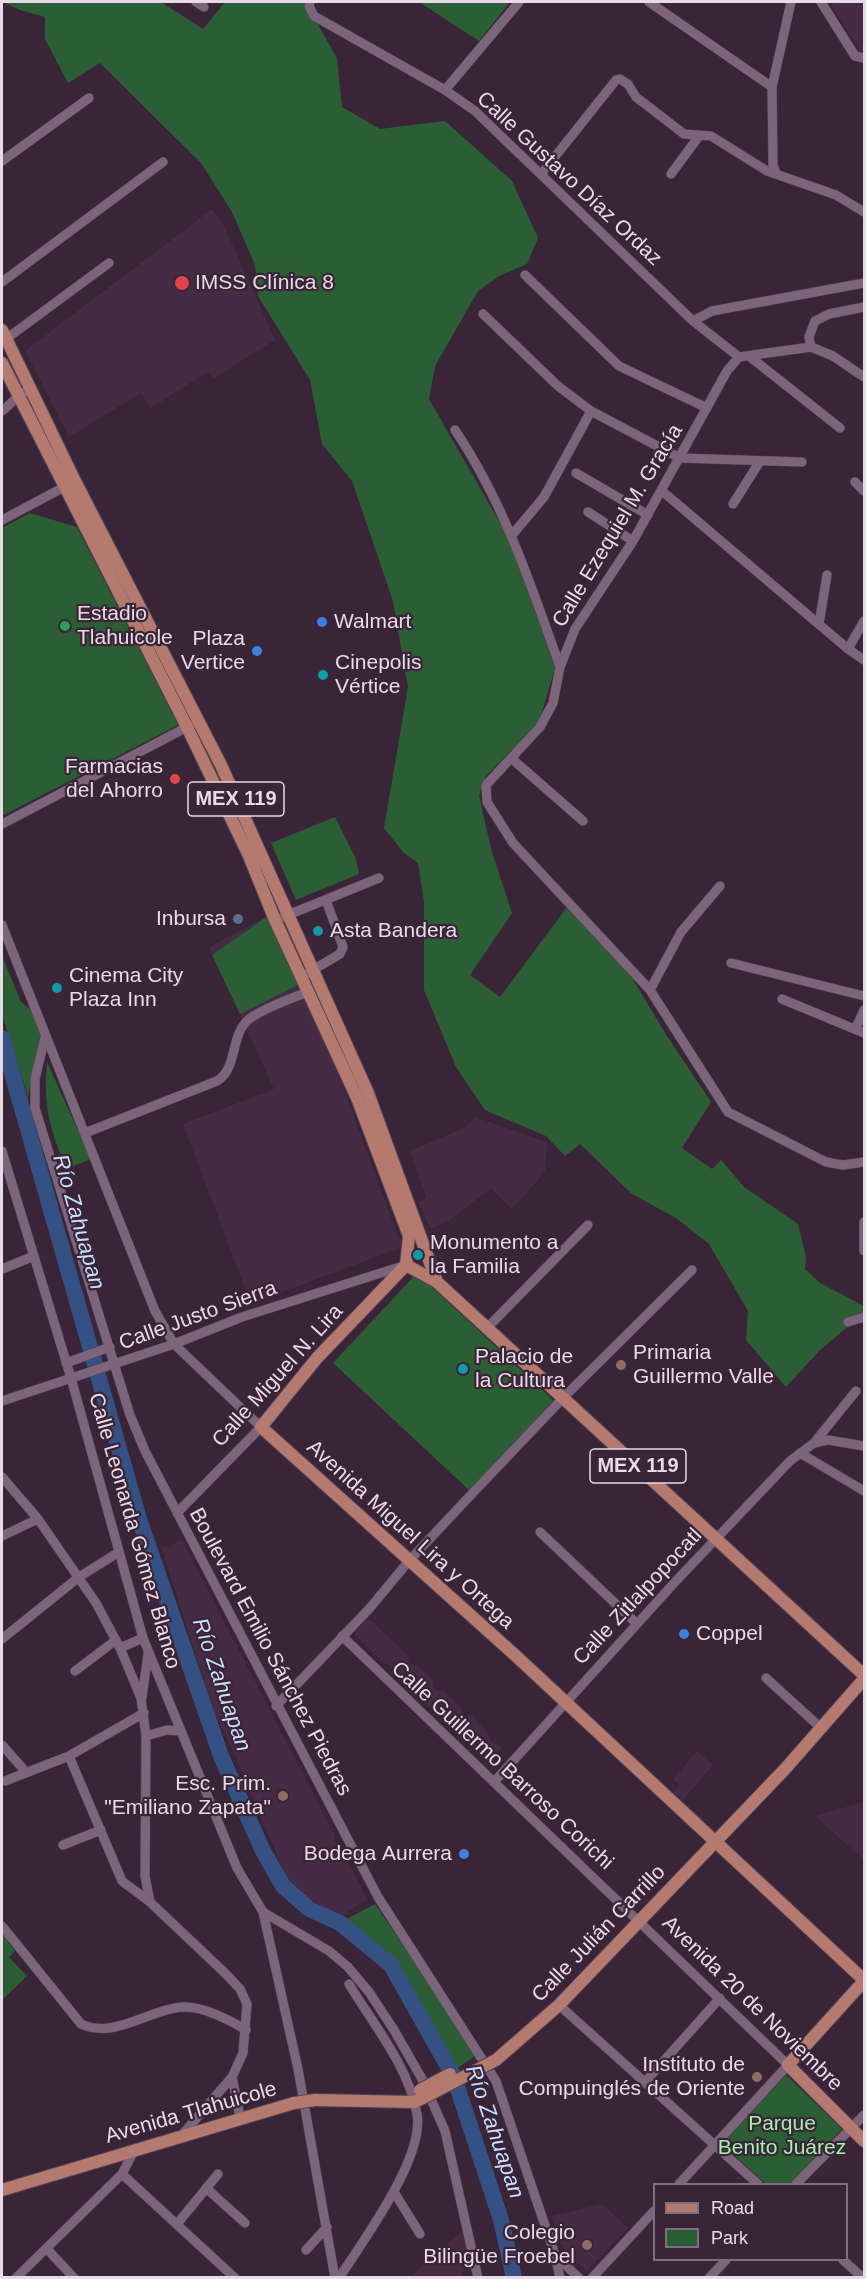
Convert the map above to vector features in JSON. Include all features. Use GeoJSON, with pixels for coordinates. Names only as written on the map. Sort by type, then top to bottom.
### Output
{"type":"FeatureCollection","features":[{"type":"Feature","properties":{"kind":"main road","name":"MEX 119"},"geometry":{"type":"LineString","coordinates":[[4,335],[33,392],[70,484]]}},
{"type":"Feature","properties":{"kind":"main road","name":"MEX 119"},"geometry":{"type":"LineString","coordinates":[[2,363],[18,401],[70,484],[193,724],[221,765],[281,918],[362,1096],[437,1282]]}},
{"type":"Feature","properties":{"kind":"main road","name":"MEX 119"},"geometry":{"type":"LineString","coordinates":[[306,974],[308,992],[362,1096],[409,1236],[406,1265],[437,1282],[864,1677]]}},
{"type":"Feature","properties":{"kind":"main road","name":"Calle Miguel N. Lira"},"geometry":{"type":"LineString","coordinates":[[261,1427],[317,1358],[406,1265]]}},
{"type":"Feature","properties":{"kind":"main road","name":"Avenida Miguel Lira y Ortega"},"geometry":{"type":"LineString","coordinates":[[261,1427],[716,1840],[864,1980]]}},
{"type":"Feature","properties":{"kind":"main road","name":"Calle Julián Carrillo"},"geometry":{"type":"LineString","coordinates":[[417,2096],[494,2056],[559,2006],[786,1769],[864,1677]]}},
{"type":"Feature","properties":{"kind":"main road"},"geometry":{"type":"LineString","coordinates":[[788,2065],[864,1980]]}},
{"type":"Feature","properties":{"kind":"main road","name":"Avenida 20 de Noviembre"},"geometry":{"type":"LineString","coordinates":[[788,2065],[864,2141]]}},
{"type":"Feature","properties":{"kind":"main road","name":"Avenida Tlahuicole"},"geometry":{"type":"LineString","coordinates":[[2,2190],[240,2117],[304,2102],[396,2101],[417,2096]]}},
{"type":"Feature","properties":{"kind":"street","name":"Calle Gustavo Díaz Ordaz"},"geometry":{"type":"LineString","coordinates":[[310,2],[314,16],[445,90],[495,128],[693,321],[840,428]]}},
{"type":"Feature","properties":{"kind":"street"},"geometry":{"type":"LineString","coordinates":[[445,90],[519,2]]}},
{"type":"Feature","properties":{"kind":"street"},"geometry":{"type":"LineString","coordinates":[[649,2],[772,87]]}},
{"type":"Feature","properties":{"kind":"street"},"geometry":{"type":"LineString","coordinates":[[776,173],[773,165],[772,87],[791,2]]}},
{"type":"Feature","properties":{"kind":"street"},"geometry":{"type":"LineString","coordinates":[[821,2],[855,56],[864,58]]}},
{"type":"Feature","properties":{"kind":"street"},"geometry":{"type":"LineString","coordinates":[[542,173],[616,80],[620,78],[628,84],[636,97],[678,130],[699,136],[711,136],[767,171],[836,195],[864,212]]}},
{"type":"Feature","properties":{"kind":"street"},"geometry":{"type":"LineString","coordinates":[[2,161],[88,98]]}},
{"type":"Feature","properties":{"kind":"street"},"geometry":{"type":"LineString","coordinates":[[671,174],[699,136]]}},
{"type":"Feature","properties":{"kind":"street"},"geometry":{"type":"LineString","coordinates":[[2,282],[163,162]]}},
{"type":"Feature","properties":{"kind":"street"},"geometry":{"type":"LineString","coordinates":[[4,335],[109,263]]}},
{"type":"Feature","properties":{"kind":"street"},"geometry":{"type":"LineString","coordinates":[[525,275],[619,366],[707,408]]}},
{"type":"Feature","properties":{"kind":"street"},"geometry":{"type":"LineString","coordinates":[[693,321],[712,310],[864,283]]}},
{"type":"Feature","properties":{"kind":"street"},"geometry":{"type":"LineString","coordinates":[[810,347],[809,338],[815,321],[829,314],[864,307]]}},
{"type":"Feature","properties":{"kind":"street"},"geometry":{"type":"LineString","coordinates":[[483,314],[558,386],[591,411],[680,458],[802,462]]}},
{"type":"Feature","properties":{"kind":"street"},"geometry":{"type":"LineString","coordinates":[[744,356],[810,347],[833,356],[864,377]]}},
{"type":"Feature","properties":{"kind":"street","name":"Calle Ezequiel M. Gracía"},"geometry":{"type":"LineString","coordinates":[[744,356],[727,370],[633,541],[575,629],[560,667],[553,703],[544,719],[486,785],[487,802],[513,843],[650,990],[728,1112],[825,1162],[864,1166]]}},
{"type":"Feature","properties":{"kind":"street"},"geometry":{"type":"LineString","coordinates":[[2,411],[18,401],[30,400],[33,392]]}},
{"type":"Feature","properties":{"kind":"street"},"geometry":{"type":"LineString","coordinates":[[512,535],[544,497],[591,411]]}},
{"type":"Feature","properties":{"kind":"street"},"geometry":{"type":"LineString","coordinates":[[456,430],[512,535],[560,667]]}},
{"type":"Feature","properties":{"kind":"street"},"geometry":{"type":"LineString","coordinates":[[733,504],[760,461]]}},
{"type":"Feature","properties":{"kind":"street"},"geometry":{"type":"LineString","coordinates":[[576,473],[648,515]]}},
{"type":"Feature","properties":{"kind":"street"},"geometry":{"type":"LineString","coordinates":[[855,482],[864,491]]}},
{"type":"Feature","properties":{"kind":"street"},"geometry":{"type":"LineString","coordinates":[[2,520],[70,484]]}},
{"type":"Feature","properties":{"kind":"street"},"geometry":{"type":"LineString","coordinates":[[662,491],[848,649],[864,660]]}},
{"type":"Feature","properties":{"kind":"street"},"geometry":{"type":"LineString","coordinates":[[588,512],[633,541]]}},
{"type":"Feature","properties":{"kind":"street"},"geometry":{"type":"LineString","coordinates":[[819,624],[827,575]]}},
{"type":"Feature","properties":{"kind":"street"},"geometry":{"type":"LineString","coordinates":[[848,649],[864,621]]}},
{"type":"Feature","properties":{"kind":"street"},"geometry":{"type":"LineString","coordinates":[[2,824],[193,724]]}},
{"type":"Feature","properties":{"kind":"street"},"geometry":{"type":"LineString","coordinates":[[511,758],[584,821]]}},
{"type":"Feature","properties":{"kind":"street"},"geometry":{"type":"LineString","coordinates":[[281,918],[379,878]]}},
{"type":"Feature","properties":{"kind":"street"},"geometry":{"type":"LineString","coordinates":[[650,990],[681,932],[720,886]]}},
{"type":"Feature","properties":{"kind":"street"},"geometry":{"type":"LineString","coordinates":[[306,974],[340,954],[343,947],[326,900]]}},
{"type":"Feature","properties":{"kind":"street","name":"Avenida Miguel Lira y Ortega"},"geometry":{"type":"LineString","coordinates":[[2,925],[140,1278],[174,1344],[261,1427]]}},
{"type":"Feature","properties":{"kind":"street"},"geometry":{"type":"LineString","coordinates":[[731,963],[864,996]]}},
{"type":"Feature","properties":{"kind":"street"},"geometry":{"type":"LineString","coordinates":[[85,1133],[224,1077],[234,1054],[237,1038],[248,1020],[308,992]]}},
{"type":"Feature","properties":{"kind":"street"},"geometry":{"type":"LineString","coordinates":[[782,999],[860,1030],[864,1010]]}},
{"type":"Feature","properties":{"kind":"street","name":"Boulevard Emilio Sánchez Piedras"},"geometry":{"type":"LineString","coordinates":[[45,1037],[35,1078],[35,1108],[110,1347],[112,1365],[130,1415],[177,1513],[276,1706],[378,1897],[496,2081],[555,2255],[560,2277]]}},
{"type":"Feature","properties":{"kind":"street","name":"Calle Leonarda Gómez Blanco"},"geometry":{"type":"LineString","coordinates":[[2,1151],[34,1256],[75,1377],[143,1638],[237,1868],[263,1912],[329,1952],[348,1967],[369,1992],[394,2030],[422,2079],[445,2131],[478,2277]]}},
{"type":"Feature","properties":{"kind":"street"},"geometry":{"type":"LineString","coordinates":[[864,1222],[864,1251]]}},
{"type":"Feature","properties":{"kind":"street"},"geometry":{"type":"LineString","coordinates":[[486,1329],[588,1225]]}},
{"type":"Feature","properties":{"kind":"street"},"geometry":{"type":"LineString","coordinates":[[2,1269],[34,1256]]}},
{"type":"Feature","properties":{"kind":"street","name":"Calle Justo Sierra"},"geometry":{"type":"LineString","coordinates":[[2,1401],[174,1344],[242,1317],[406,1265]]}},
{"type":"Feature","properties":{"kind":"street"},"geometry":{"type":"LineString","coordinates":[[276,1706],[563,1398],[692,1270]]}},
{"type":"Feature","properties":{"kind":"street"},"geometry":{"type":"LineString","coordinates":[[848,1322],[864,1317]]}},
{"type":"Feature","properties":{"kind":"street"},"geometry":{"type":"LineString","coordinates":[[70,1362],[110,1347]]}},
{"type":"Feature","properties":{"kind":"street","name":"Calle Zitlalpopocatl"},"geometry":{"type":"LineString","coordinates":[[494,1782],[564,1702],[716,1540],[800,1453],[814,1443],[856,1391]]}},
{"type":"Feature","properties":{"kind":"street","name":"Calle Miguel N. Lira"},"geometry":{"type":"LineString","coordinates":[[177,1513],[261,1427]]}},
{"type":"Feature","properties":{"kind":"street"},"geometry":{"type":"LineString","coordinates":[[814,1443],[828,1440],[864,1446]]}},
{"type":"Feature","properties":{"kind":"street"},"geometry":{"type":"LineString","coordinates":[[800,1453],[864,1491]]}},
{"type":"Feature","properties":{"kind":"street"},"geometry":{"type":"LineString","coordinates":[[2,1477],[38,1519],[79,1577],[118,1644],[141,1698],[146,1736],[145,1876],[150,1902]]}},
{"type":"Feature","properties":{"kind":"street"},"geometry":{"type":"LineString","coordinates":[[2,1536],[38,1519]]}},
{"type":"Feature","properties":{"kind":"street"},"geometry":{"type":"LineString","coordinates":[[540,1532],[637,1624]]}},
{"type":"Feature","properties":{"kind":"street"},"geometry":{"type":"LineString","coordinates":[[2,1639],[79,1577],[119,1552]]}},
{"type":"Feature","properties":{"kind":"street","name":"Calle Guillermo Barroso Corichi"},"geometry":{"type":"LineString","coordinates":[[342,1636],[639,1920]]}},
{"type":"Feature","properties":{"kind":"street"},"geometry":{"type":"LineString","coordinates":[[75,1671],[118,1644],[143,1638]]}},
{"type":"Feature","properties":{"kind":"street"},"geometry":{"type":"LineString","coordinates":[[141,1698],[148,1652]]}},
{"type":"Feature","properties":{"kind":"street"},"geometry":{"type":"LineString","coordinates":[[766,1678],[821,1728]]}},
{"type":"Feature","properties":{"kind":"street"},"geometry":{"type":"LineString","coordinates":[[5,1781],[69,1756],[144,1713]]}},
{"type":"Feature","properties":{"kind":"street"},"geometry":{"type":"LineString","coordinates":[[146,1736],[167,1730],[180,1731]]}},
{"type":"Feature","properties":{"kind":"street"},"geometry":{"type":"LineString","coordinates":[[2,1745],[26,1772]]}},
{"type":"Feature","properties":{"kind":"street"},"geometry":{"type":"LineString","coordinates":[[69,1756],[101,1830],[112,1864],[122,1881],[150,1902],[240,1989],[247,2004],[243,2053],[232,2078],[182,2135]]}},
{"type":"Feature","properties":{"kind":"street"},"geometry":{"type":"LineString","coordinates":[[63,1845],[101,1830]]}},
{"type":"Feature","properties":{"kind":"street"},"geometry":{"type":"LineString","coordinates":[[263,1912],[304,2102],[337,2277]]}},
{"type":"Feature","properties":{"kind":"street","name":"Avenida 20 de Noviembre"},"geometry":{"type":"LineString","coordinates":[[639,1920],[788,2065]]}},
{"type":"Feature","properties":{"kind":"street"},"geometry":{"type":"LineString","coordinates":[[2,1926],[81,2024],[88,2027],[108,2029],[173,2008],[188,2007],[233,2022],[246,2030]]}},
{"type":"Feature","properties":{"kind":"street"},"geometry":{"type":"LineString","coordinates":[[337,2277],[394,2192],[417,2132],[418,2115],[417,2096],[349,1984]]}},
{"type":"Feature","properties":{"kind":"street"},"geometry":{"type":"LineString","coordinates":[[645,2082],[720,1998]]}},
{"type":"Feature","properties":{"kind":"street"},"geometry":{"type":"LineString","coordinates":[[559,2006],[757,2183]]}},
{"type":"Feature","properties":{"kind":"street"},"geometry":{"type":"LineString","coordinates":[[680,2183],[788,2065]]}},
{"type":"Feature","properties":{"kind":"street"},"geometry":{"type":"LineString","coordinates":[[232,2078],[240,2117]]}},
{"type":"Feature","properties":{"kind":"street"},"geometry":{"type":"LineString","coordinates":[[797,2183],[864,2115]]}},
{"type":"Feature","properties":{"kind":"street"},"geometry":{"type":"LineString","coordinates":[[16,2277],[122,2174],[135,2149]]}},
{"type":"Feature","properties":{"kind":"street"},"geometry":{"type":"LineString","coordinates":[[122,2174],[235,2277]]}},
{"type":"Feature","properties":{"kind":"street"},"geometry":{"type":"LineString","coordinates":[[177,2223],[218,2174]]}},
{"type":"Feature","properties":{"kind":"street"},"geometry":{"type":"LineString","coordinates":[[206,2188],[245,2223]]}},
{"type":"Feature","properties":{"kind":"street"},"geometry":{"type":"LineString","coordinates":[[394,2192],[420,2234]]}},
{"type":"Feature","properties":{"kind":"street"},"geometry":{"type":"LineString","coordinates":[[592,2277],[653,2212]]}},
{"type":"Feature","properties":{"kind":"street"},"geometry":{"type":"LineString","coordinates":[[306,2250],[327,2227]]}},
{"type":"Feature","properties":{"kind":"street"},"geometry":{"type":"LineString","coordinates":[[47,2249],[74,2277]]}},
{"type":"Feature","properties":{"kind":"street"},"geometry":{"type":"LineString","coordinates":[[555,2255],[579,2277]]}},
{"type":"Feature","properties":{"kind":"street"},"geometry":{"type":"LineString","coordinates":[[709,2277],[724,2261]]}},
{"type":"Feature","properties":{"kind":"street"},"geometry":{"type":"LineString","coordinates":[[845,2261],[863,2277]]}},
{"type":"Feature","properties":{"kind":"shaded area"},"geometry":{"type":"Polygon","coordinates":[[[829,2],[864,2],[864,49],[861,53],[829,2]]]}},
{"type":"Feature","properties":{"kind":"shaded area","name":"IMSS Clínica 8"},"geometry":{"type":"Polygon","coordinates":[[[212,209],[224,226],[275,340],[214,378],[207,372],[151,408],[141,393],[69,437],[25,351],[212,209]]]}},
{"type":"Feature","properties":{"kind":"shaded area"},"geometry":{"type":"Polygon","coordinates":[[[268,916],[311,1001],[402,1247],[251,1304],[183,1124],[274,1089],[209,947],[268,916]]]}},
{"type":"Feature","properties":{"kind":"shaded area"},"geometry":{"type":"Polygon","coordinates":[[[475,1117],[547,1142],[545,1172],[512,1209],[491,1188],[450,1220],[431,1229],[418,1203],[426,1197],[410,1151],[466,1127],[475,1117]]]}},
{"type":"Feature","properties":{"kind":"shaded area"},"geometry":{"type":"Polygon","coordinates":[[[182,1540],[335,1836],[334,1840],[367,1899],[341,1917],[308,1898],[292,1885],[284,1872],[235,1755],[213,1711],[162,1548],[182,1540]]]}},
{"type":"Feature","properties":{"kind":"shaded area"},"geometry":{"type":"Polygon","coordinates":[[[368,1618],[408,1655],[409,1663],[418,1666],[434,1681],[434,1688],[438,1691],[445,1691],[460,1706],[465,1716],[472,1716],[487,1732],[491,1742],[502,1747],[487,1762],[474,1749],[471,1739],[464,1739],[448,1724],[445,1715],[436,1714],[422,1699],[418,1688],[410,1688],[395,1674],[395,1667],[384,1663],[354,1634],[368,1618]]]}},
{"type":"Feature","properties":{"kind":"shaded area"},"geometry":{"type":"Polygon","coordinates":[[[697,1751],[713,1765],[683,1800],[674,1792],[680,1786],[673,1779],[697,1751]]]}},
{"type":"Feature","properties":{"kind":"shaded area"},"geometry":{"type":"Polygon","coordinates":[[[864,1802],[864,1860],[815,1816],[864,1802]]]}},
{"type":"Feature","properties":{"kind":"shaded area","name":"Colegio Bilingüe Froebel"},"geometry":{"type":"Polygon","coordinates":[[[602,2204],[628,2228],[587,2271],[567,2255],[556,2235],[553,2216],[602,2204]]]}},
{"type":"Feature","properties":{"kind":"shaded area"},"geometry":{"type":"Polygon","coordinates":[[[465,2229],[471,2251],[461,2277],[409,2278],[465,2229]]]}},
{"type":"Feature","properties":{"kind":"green space"},"geometry":{"type":"Polygon","coordinates":[[[3,2],[161,2],[203,29],[225,2],[305,2],[337,58],[342,107],[380,129],[445,121],[512,181],[538,238],[527,264],[499,276],[478,291],[435,366],[429,399],[511,542],[555,668],[539,722],[486,776],[479,795],[491,849],[512,913],[470,975],[500,997],[567,907],[629,973],[711,1102],[682,1148],[712,1169],[721,1160],[744,1187],[798,1224],[806,1257],[805,1269],[820,1283],[864,1306],[864,1313],[819,1351],[786,1387],[746,1340],[748,1311],[709,1244],[676,1218],[632,1194],[580,1144],[565,1156],[546,1136],[485,1110],[456,1067],[424,990],[424,902],[418,863],[404,853],[384,828],[408,687],[393,601],[352,481],[322,444],[310,380],[258,296],[255,265],[232,212],[201,163],[100,63],[68,83],[45,39],[45,17],[20,10],[3,2]]]}},
{"type":"Feature","properties":{"kind":"green space"},"geometry":{"type":"Polygon","coordinates":[[[419,2],[510,2],[479,41],[419,2]]]}},
{"type":"Feature","properties":{"kind":"green space","name":"Estadio Tlahuicole"},"geometry":{"type":"Polygon","coordinates":[[[30,513],[77,527],[178,725],[2,816],[2,528],[30,513]]]}},
{"type":"Feature","properties":{"kind":"green space"},"geometry":{"type":"Polygon","coordinates":[[[335,817],[356,859],[359,874],[296,900],[271,843],[335,817]]]}},
{"type":"Feature","properties":{"kind":"green space"},"geometry":{"type":"Polygon","coordinates":[[[268,916],[300,984],[240,1014],[212,955],[268,916]]]}},
{"type":"Feature","properties":{"kind":"green space"},"geometry":{"type":"Polygon","coordinates":[[[2,956],[21,1002],[31,1010],[41,1030],[28,1097],[2,1015],[2,956]]]}},
{"type":"Feature","properties":{"kind":"green space"},"geometry":{"type":"Polygon","coordinates":[[[47,1062],[91,1159],[66,1169],[49,1117],[46,1093],[47,1062]]]}},
{"type":"Feature","properties":{"kind":"green space"},"geometry":{"type":"Polygon","coordinates":[[[417,1273],[554,1401],[470,1491],[333,1363],[417,1273]]]}},
{"type":"Feature","properties":{"kind":"green space"},"geometry":{"type":"Polygon","coordinates":[[[375,1904],[478,2054],[456,2069],[417,1997],[383,1953],[345,1920],[375,1904]]]}},
{"type":"Feature","properties":{"kind":"green space"},"geometry":{"type":"Polygon","coordinates":[[[2,1934],[15,1951],[9,1957],[27,1976],[2,2000],[2,1934]]]}},
{"type":"Feature","properties":{"kind":"green space","name":"Parque Benito Juárez"},"geometry":{"type":"Polygon","coordinates":[[[786,2075],[842,2129],[792,2183],[765,2183],[722,2144],[786,2075]]]}},
{"type":"Feature","properties":{"kind":"waterway","name":"Río Zahuapan"},"geometry":{"type":"LineString","coordinates":[[2,1038],[139,1519],[221,1756],[262,1849],[283,1886],[309,1909],[340,1923],[391,1965],[454,2077],[501,2220],[514,2278]]}},
{"type":"Feature","properties":{"kind":"place","name":"IMSS Clínica 8"},"geometry":{"type":"Point","coordinates":[182,283]}},
{"type":"Feature","properties":{"kind":"place","name":"Walmart"},"geometry":{"type":"Point","coordinates":[322,622]}},
{"type":"Feature","properties":{"kind":"place","name":"Estadio Tlahuicole"},"geometry":{"type":"Point","coordinates":[65,626]}},
{"type":"Feature","properties":{"kind":"place","name":"Plaza Vertice"},"geometry":{"type":"Point","coordinates":[257,651]}},
{"type":"Feature","properties":{"kind":"place","name":"Cinepolis Vértice"},"geometry":{"type":"Point","coordinates":[323,675]}},
{"type":"Feature","properties":{"kind":"place","name":"Farmacias del Ahorro"},"geometry":{"type":"Point","coordinates":[175,779]}},
{"type":"Feature","properties":{"kind":"place","name":"Inbursa"},"geometry":{"type":"Point","coordinates":[238,919]}},
{"type":"Feature","properties":{"kind":"place","name":"Asta Bandera"},"geometry":{"type":"Point","coordinates":[318,931]}},
{"type":"Feature","properties":{"kind":"place","name":"Cinema City Plaza Inn"},"geometry":{"type":"Point","coordinates":[57,988]}},
{"type":"Feature","properties":{"kind":"place","name":"Monumento a la Familia"},"geometry":{"type":"Point","coordinates":[418,1255]}},
{"type":"Feature","properties":{"kind":"place","name":"Primaria Guillermo Valle"},"geometry":{"type":"Point","coordinates":[621,1365]}},
{"type":"Feature","properties":{"kind":"place","name":"Palacio de la Cultura"},"geometry":{"type":"Point","coordinates":[463,1369]}},
{"type":"Feature","properties":{"kind":"place","name":"Coppel"},"geometry":{"type":"Point","coordinates":[684,1634]}},
{"type":"Feature","properties":{"kind":"place","name":"Esc. Prim. \"Emiliano Zapata\""},"geometry":{"type":"Point","coordinates":[283,1796]}},
{"type":"Feature","properties":{"kind":"place","name":"Bodega Aurrera"},"geometry":{"type":"Point","coordinates":[464,1854]}},
{"type":"Feature","properties":{"kind":"place","name":"Instituto de Compuinglés de Oriente"},"geometry":{"type":"Point","coordinates":[757,2077]}},
{"type":"Feature","properties":{"kind":"place","name":"Colegio Bilingüe Froebel"},"geometry":{"type":"Point","coordinates":[587,2245]}}]}
